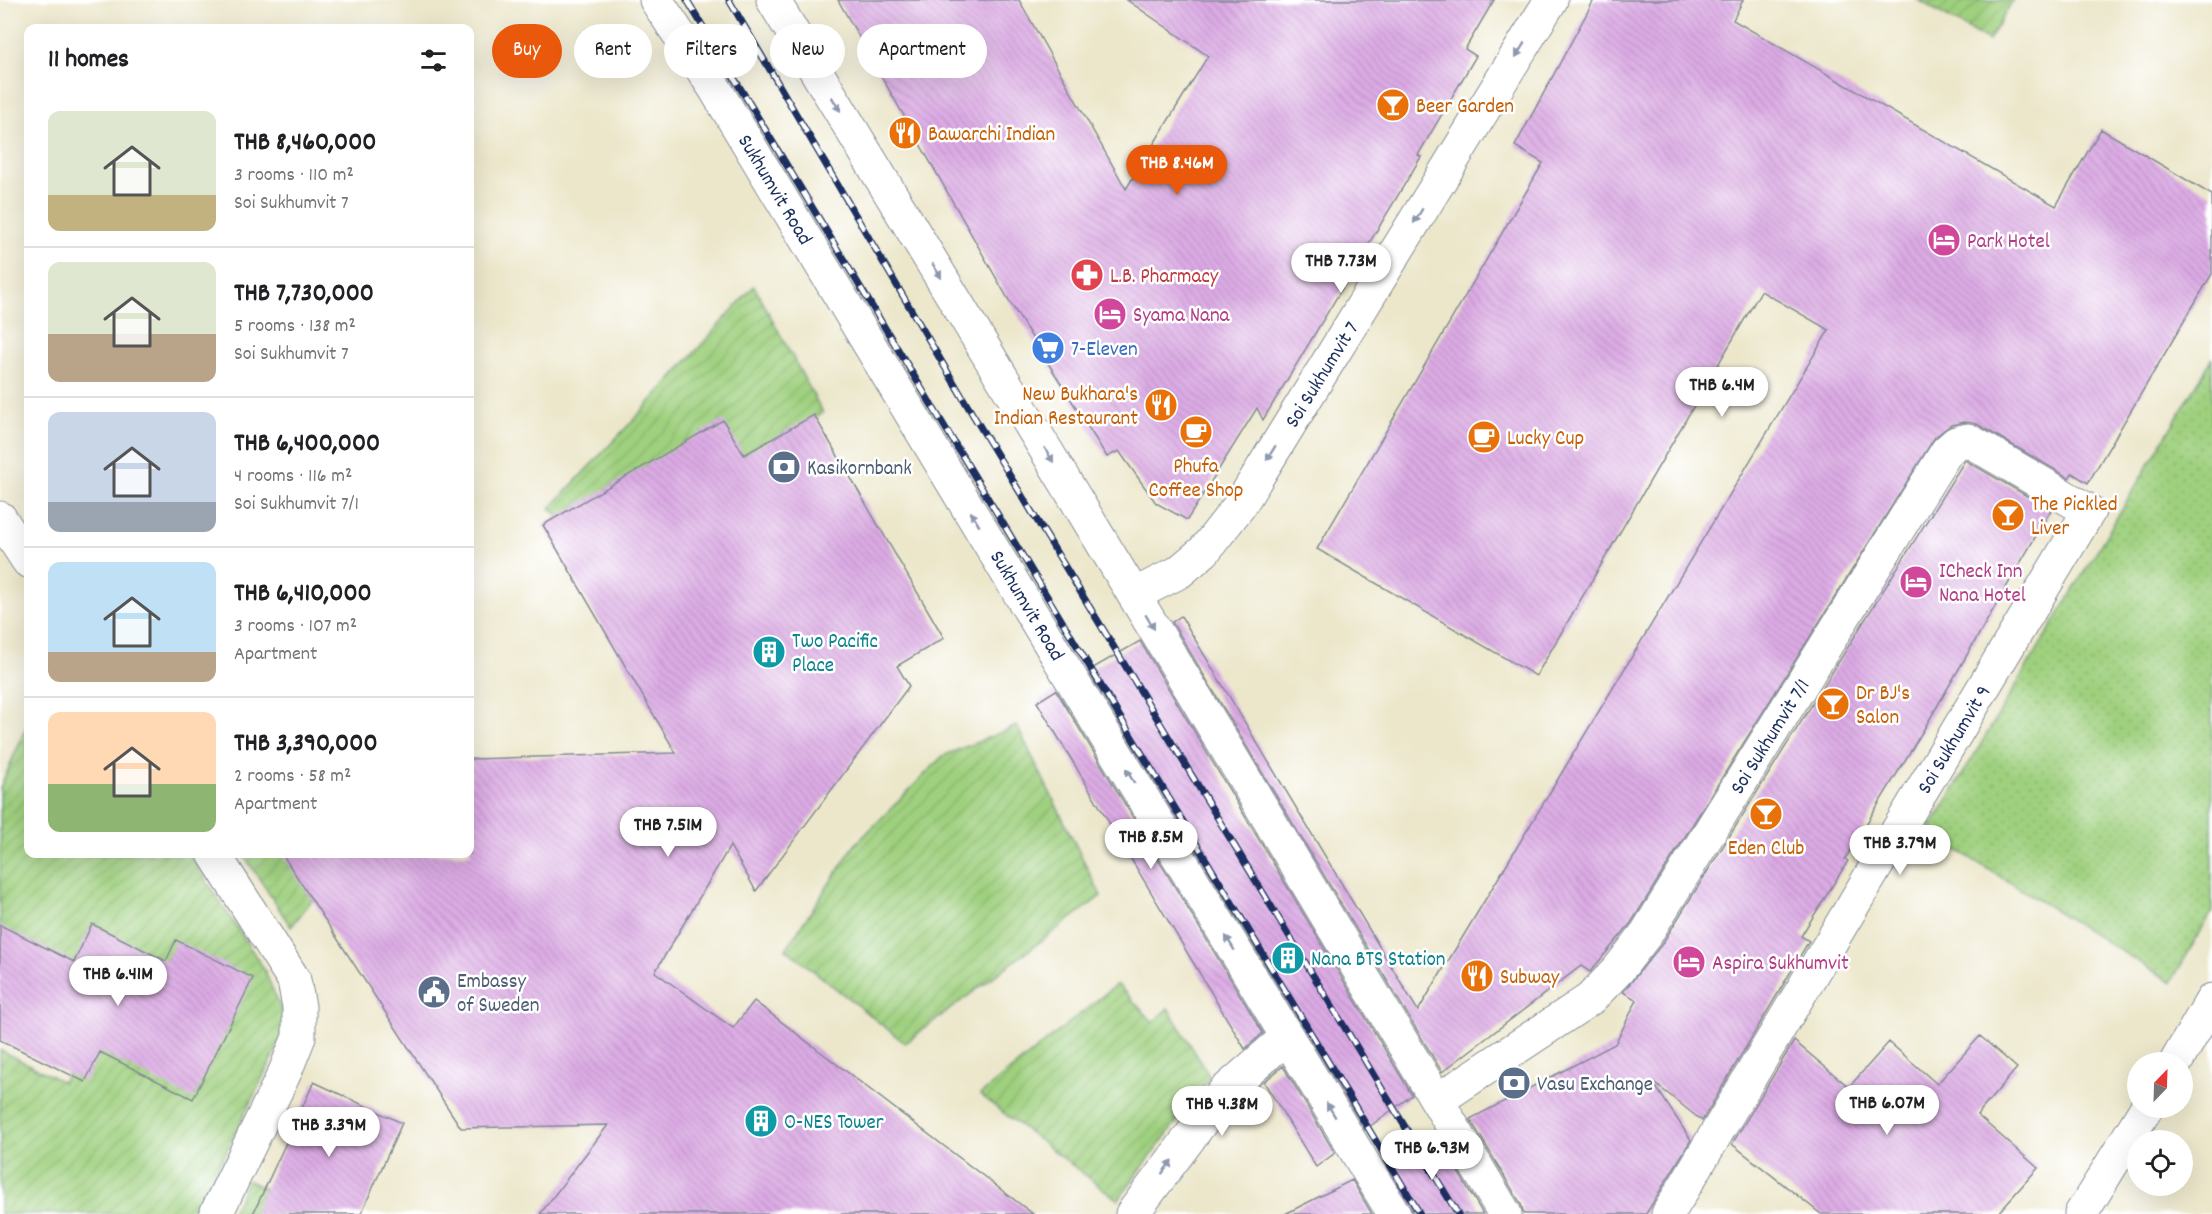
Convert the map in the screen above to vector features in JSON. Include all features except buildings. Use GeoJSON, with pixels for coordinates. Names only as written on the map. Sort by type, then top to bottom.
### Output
{"type":"FeatureCollection","features":[{"type":"Feature","properties":{"kind":"street","name":"Sukhumvit Road"},"geometry":{"type":"LineString","coordinates":[[656,0],[714,87],[1394,1214]]}},
{"type":"Feature","properties":{"kind":"street"},"geometry":{"type":"LineString","coordinates":[[773,0],[1134,595],[1505,1214]]}},
{"type":"Feature","properties":{"kind":"street","name":"Soi Sukhumvit 7"},"geometry":{"type":"LineString","coordinates":[[1134,595],[1179,572],[1204,551],[1239,505],[1551,0]]}},
{"type":"Feature","properties":{"kind":"street","name":"Soi Sukhumvit 7/1"},"geometry":{"type":"LineString","coordinates":[[1438,1101],[1590,999],[1618,970],[1646,934],[1947,452],[1956,443],[1968,440],[1979,445],[2089,511]]}},
{"type":"Feature","properties":{"kind":"street","name":"Soi Sukhumvit 9"},"geometry":{"type":"LineString","coordinates":[[1668,1214],[2089,511]]}},
{"type":"Feature","properties":{"kind":"street"},"geometry":{"type":"LineString","coordinates":[[0,518],[24,555]]}},
{"type":"Feature","properties":{"kind":"street"},"geometry":{"type":"LineString","coordinates":[[216,1214],[285,1072],[299,1037],[299,1007],[294,980],[217,858]]}},
{"type":"Feature","properties":{"kind":"street"},"geometry":{"type":"LineString","coordinates":[[2182,1052],[2212,1000]]}},
{"type":"Feature","properties":{"kind":"street"},"geometry":{"type":"LineString","coordinates":[[1132,1214],[1224,1092],[1287,1037]]}},
{"type":"Feature","properties":{"kind":"street"},"geometry":{"type":"LineString","coordinates":[[2081,1214],[2140,1118]]}},
{"type":"Feature","properties":{"kind":"green space"},"geometry":{"type":"Polygon","coordinates":[[[1918,0],[2013,0],[1989,41],[1918,0]]]}},
{"type":"Feature","properties":{"kind":"green space"},"geometry":{"type":"Polygon","coordinates":[[[754,286],[823,413],[587,546],[550,508],[640,413],[754,286]]]}},
{"type":"Feature","properties":{"kind":"green space"},"geometry":{"type":"Polygon","coordinates":[[[2212,359],[2212,912],[2171,982],[1928,832],[2212,359]]]}},
{"type":"Feature","properties":{"kind":"green space"},"geometry":{"type":"Polygon","coordinates":[[[1017,726],[1101,896],[905,1043],[786,949],[854,846],[943,756],[1017,726]]]}},
{"type":"Feature","properties":{"kind":"green space"},"geometry":{"type":"Polygon","coordinates":[[[24,732],[24,858],[192,858],[264,969],[283,1014],[282,1039],[195,1214],[0,1214],[0,1050],[63,1082],[103,1002],[0,949],[0,788],[24,732]]]}},
{"type":"Feature","properties":{"kind":"green space"},"geometry":{"type":"Polygon","coordinates":[[[246,858],[345,858],[291,927],[246,858]]]}},
{"type":"Feature","properties":{"kind":"green space"},"geometry":{"type":"Polygon","coordinates":[[[1117,984],[1153,1022],[1168,1008],[1210,1077],[1118,1200],[980,1095],[1117,984]]]}},
{"type":"Feature","properties":{"kind":"green space"},"geometry":{"type":"Polygon","coordinates":[[[248,1180],[310,1214],[231,1214],[248,1180]]]}},
{"type":"Feature","properties":{"kind":"railway"},"geometry":{"type":"LineString","coordinates":[[687,0],[1420,1214]]}},
{"type":"Feature","properties":{"kind":"railway"},"geometry":{"type":"LineString","coordinates":[[729,0],[973,415],[1458,1214]]}},
{"type":"Feature","properties":{"kind":"place","name":"Beer Garden"},"geometry":{"type":"Point","coordinates":[1393,105]}},
{"type":"Feature","properties":{"kind":"place","name":"Bawarchi Indian"},"geometry":{"type":"Point","coordinates":[905,133]}},
{"type":"Feature","properties":{"kind":"place","name":"Park Hotel"},"geometry":{"type":"Point","coordinates":[1944,240]}},
{"type":"Feature","properties":{"kind":"place","name":"L.B. Pharmacy"},"geometry":{"type":"Point","coordinates":[1087,275]}},
{"type":"Feature","properties":{"kind":"place","name":"Syama Nana"},"geometry":{"type":"Point","coordinates":[1110,314]}},
{"type":"Feature","properties":{"kind":"place","name":"7-Eleven"},"geometry":{"type":"Point","coordinates":[1048,348]}},
{"type":"Feature","properties":{"kind":"place","name":"New Bukhara's Indian Restaurant"},"geometry":{"type":"Point","coordinates":[1161,405]}},
{"type":"Feature","properties":{"kind":"place","name":"Phufa Coffee Shop"},"geometry":{"type":"Point","coordinates":[1196,432]}},
{"type":"Feature","properties":{"kind":"place","name":"Lucky Cup"},"geometry":{"type":"Point","coordinates":[1484,437]}},
{"type":"Feature","properties":{"kind":"place","name":"Kasikornbank"},"geometry":{"type":"Point","coordinates":[784,467]}},
{"type":"Feature","properties":{"kind":"place","name":"The Pickled Liver"},"geometry":{"type":"Point","coordinates":[2008,515]}},
{"type":"Feature","properties":{"kind":"place","name":"ICheck Inn Nana Hotel"},"geometry":{"type":"Point","coordinates":[1916,582]}},
{"type":"Feature","properties":{"kind":"place","name":"Two Pacific Place"},"geometry":{"type":"Point","coordinates":[769,652]}},
{"type":"Feature","properties":{"kind":"place","name":"Dr BJ's Salon"},"geometry":{"type":"Point","coordinates":[1833,704]}},
{"type":"Feature","properties":{"kind":"place","name":"Eden Club"},"geometry":{"type":"Point","coordinates":[1766,814]}},
{"type":"Feature","properties":{"kind":"place","name":"Nana BTS Station"},"geometry":{"type":"Point","coordinates":[1288,958]}},
{"type":"Feature","properties":{"kind":"place","name":"Aspira Sukhumvit"},"geometry":{"type":"Point","coordinates":[1689,962]}},
{"type":"Feature","properties":{"kind":"place","name":"Subway"},"geometry":{"type":"Point","coordinates":[1477,976]}},
{"type":"Feature","properties":{"kind":"place","name":"Embassy of Sweden"},"geometry":{"type":"Point","coordinates":[434,992]}},
{"type":"Feature","properties":{"kind":"place","name":"Vasu Exchange"},"geometry":{"type":"Point","coordinates":[1514,1083]}},
{"type":"Feature","properties":{"kind":"place","name":"O-NES Tower"},"geometry":{"type":"Point","coordinates":[761,1121]}}]}
